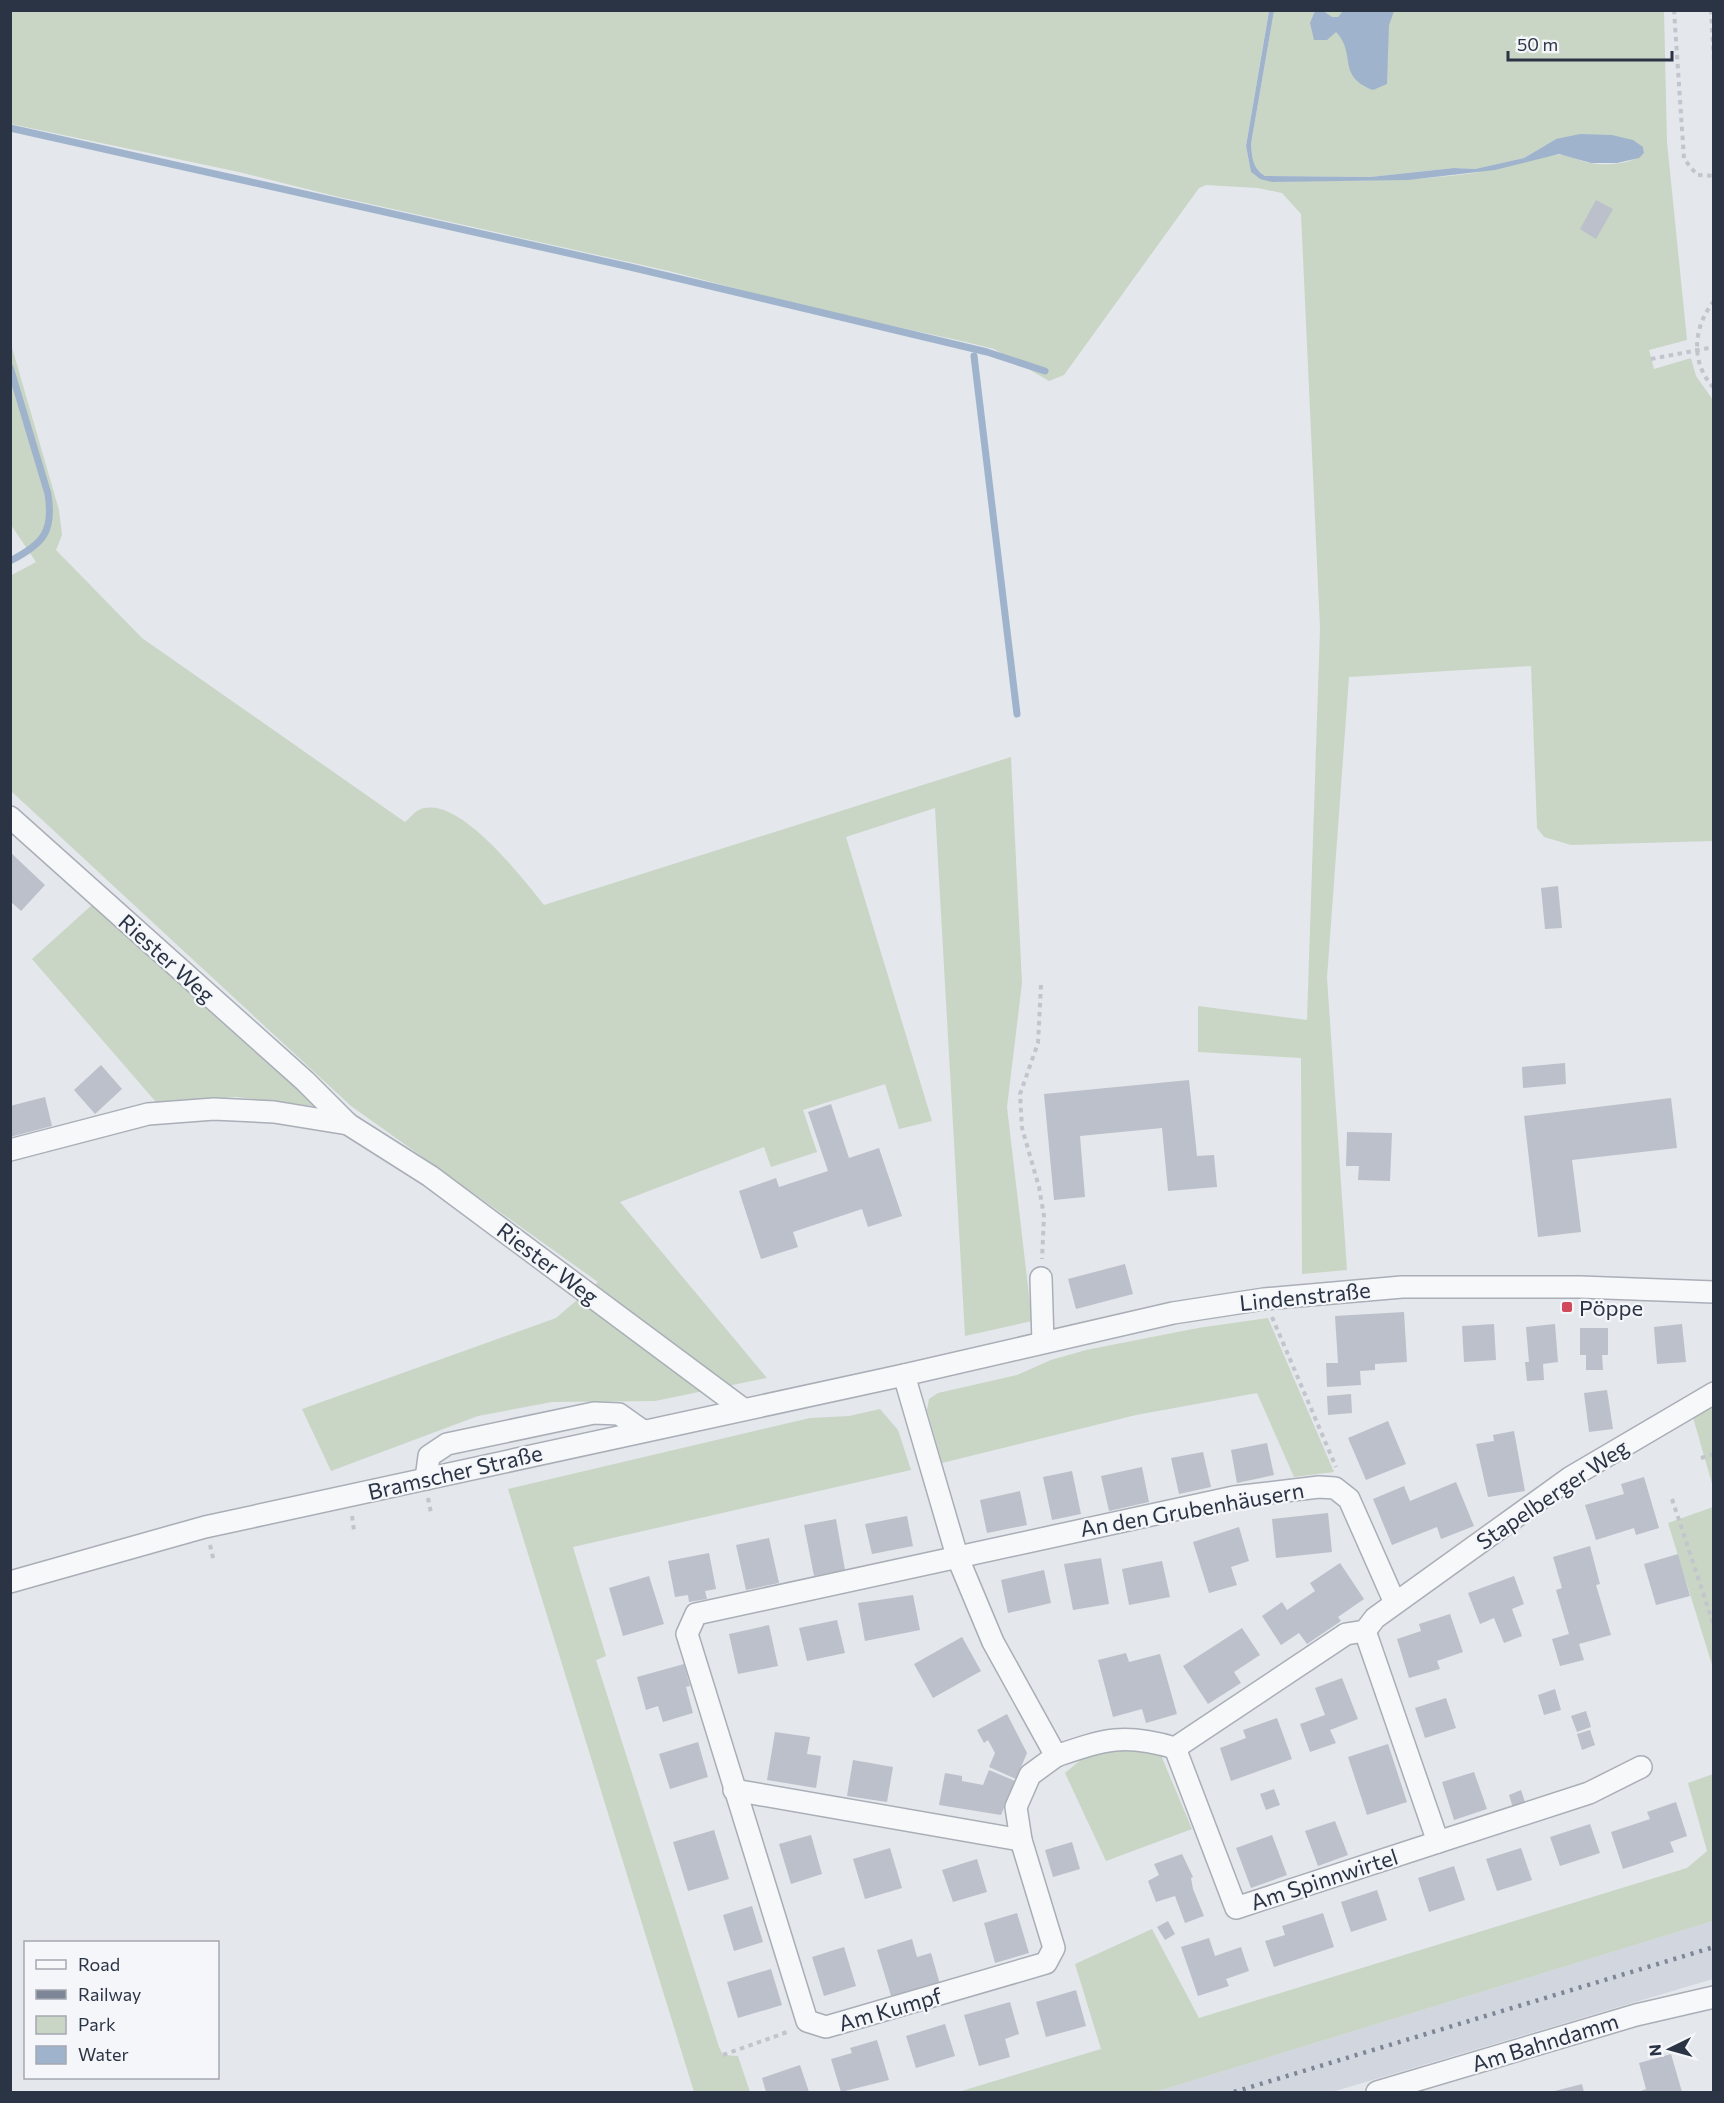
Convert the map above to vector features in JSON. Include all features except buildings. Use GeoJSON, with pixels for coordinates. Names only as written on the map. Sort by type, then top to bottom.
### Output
{"type":"FeatureCollection","features":[{"type":"Feature","properties":{"kind":"street","name":"Riester Weg"},"geometry":{"type":"LineString","coordinates":[[10,817],[305,1081],[348,1125],[430,1176],[743,1409]]}},
{"type":"Feature","properties":{"kind":"street","name":"Riester Weg"},"geometry":{"type":"LineString","coordinates":[[10,1150],[159,1113],[214,1110],[274,1112],[348,1125]]}},
{"type":"Feature","properties":{"kind":"street"},"geometry":{"type":"LineString","coordinates":[[1041,1278],[1043,1342]]}},
{"type":"Feature","properties":{"kind":"street","name":"Lindenstraße"},"geometry":{"type":"LineString","coordinates":[[904,1375],[1173,1313],[1264,1299],[1402,1287],[1580,1287],[1713,1292]]}},
{"type":"Feature","properties":{"kind":"street"},"geometry":{"type":"LineString","coordinates":[[904,1375],[957,1556],[993,1642],[1056,1755],[1102,1741],[1142,1739],[1175,1748],[1346,1634],[1365,1631],[1375,1618],[1395,1603]]}},
{"type":"Feature","properties":{"kind":"street","name":"Bramscher Straße"},"geometry":{"type":"LineString","coordinates":[[10,1582],[205,1527],[904,1375]]}},
{"type":"Feature","properties":{"kind":"street","name":"Stapelberger Weg"},"geometry":{"type":"LineString","coordinates":[[1395,1603],[1570,1477],[1713,1393]]}},
{"type":"Feature","properties":{"kind":"street"},"geometry":{"type":"LineString","coordinates":[[426,1479],[429,1456],[447,1444],[594,1413],[619,1414],[643,1431]]}},
{"type":"Feature","properties":{"kind":"street","name":"An den Grubenhäusern"},"geometry":{"type":"LineString","coordinates":[[957,1556],[1234,1497],[1319,1487],[1335,1488],[1349,1499],[1395,1603]]}},
{"type":"Feature","properties":{"kind":"street","name":"Am Kumpf"},"geometry":{"type":"LineString","coordinates":[[957,1556],[696,1614],[687,1634],[807,2022],[826,2027],[1046,1964],[1054,1948],[1021,1840],[1016,1807],[1030,1775],[1056,1755]]}},
{"type":"Feature","properties":{"kind":"street"},"geometry":{"type":"LineString","coordinates":[[1365,1631],[1438,1842]]}},
{"type":"Feature","properties":{"kind":"street","name":"Am Spinnwirtel"},"geometry":{"type":"LineString","coordinates":[[1175,1748],[1236,1908],[1589,1793],[1641,1767]]}},
{"type":"Feature","properties":{"kind":"street"},"geometry":{"type":"LineString","coordinates":[[734,1790],[1021,1840]]}},
{"type":"Feature","properties":{"kind":"street","name":"Am Bahndamm"},"geometry":{"type":"LineString","coordinates":[[1377,2092],[1636,2015],[1713,1997]]}},
{"type":"Feature","properties":{"kind":"path"},"geometry":{"type":"LineString","coordinates":[[1674,10],[1684,159],[1697,175],[1713,176]]}},
{"type":"Feature","properties":{"kind":"path"},"geometry":{"type":"LineString","coordinates":[[1711,10],[1713,60]]}},
{"type":"Feature","properties":{"kind":"path"},"geometry":{"type":"LineString","coordinates":[[1713,301],[1697,329],[1697,349],[1702,372],[1713,388]]}},
{"type":"Feature","properties":{"kind":"path"},"geometry":{"type":"LineString","coordinates":[[1651,359],[1713,347]]}},
{"type":"Feature","properties":{"kind":"path"},"geometry":{"type":"LineString","coordinates":[[1041,985],[1038,1043],[1020,1094],[1022,1128],[1039,1187],[1044,1216],[1041,1278]]}},
{"type":"Feature","properties":{"kind":"path"},"geometry":{"type":"LineString","coordinates":[[1264,1299],[1339,1474],[1335,1488]]}},
{"type":"Feature","properties":{"kind":"path"},"geometry":{"type":"LineString","coordinates":[[1701,1458],[1713,1454]]}},
{"type":"Feature","properties":{"kind":"path"},"geometry":{"type":"LineString","coordinates":[[1672,1499],[1713,1626]]}},
{"type":"Feature","properties":{"kind":"path"},"geometry":{"type":"LineString","coordinates":[[723,2055],[736,2048],[799,2028],[807,2022]]}},
{"type":"Feature","properties":{"kind":"shaded area"},"geometry":{"type":"Polygon","coordinates":[[[1713,1921],[1713,1979],[1332,2092],[1155,2092],[1713,1921]]]}},
{"type":"Feature","properties":{"kind":"green space"},"geometry":{"type":"Polygon","coordinates":[[[1269,10],[1246,146],[1251,172],[1260,179],[1338,180],[1440,177],[1489,170],[1560,155],[1597,164],[1612,164],[1633,160],[1644,153],[1643,147],[1556,139],[1524,158],[1475,169],[1454,168],[1370,177],[1265,176],[1256,166],[1251,144],[1274,11],[1664,11],[1667,142],[1687,340],[1649,350],[1654,369],[1691,358],[1696,376],[1713,400],[1713,841],[1571,845],[1544,837],[1537,828],[1531,666],[1349,677],[1327,978],[1347,1270],[1302,1274],[1301,1058],[1198,1052],[1198,1006],[1307,1020],[1320,628],[1301,214],[1282,193],[1258,188],[1206,185],[1199,188],[1064,375],[1049,381],[994,349],[966,342],[815,309],[669,271],[339,197],[239,172],[11,124],[11,11],[1269,10]]]}},
{"type":"Feature","properties":{"kind":"green space"},"geometry":{"type":"Polygon","coordinates":[[[11,344],[59,510],[62,535],[56,550],[142,638],[405,822],[419,810],[434,808],[452,814],[470,825],[505,859],[544,905],[1011,757],[1022,983],[1007,1107],[1032,1321],[965,1336],[935,808],[846,837],[932,1121],[899,1129],[885,1084],[803,1110],[817,1152],[771,1167],[764,1147],[620,1202],[767,1378],[655,1401],[552,1402],[478,1416],[331,1471],[302,1409],[556,1318],[598,1282],[351,1106],[11,791],[10,576],[36,562],[11,525],[11,344]]]}},
{"type":"Feature","properties":{"kind":"green space"},"geometry":{"type":"Polygon","coordinates":[[[93,904],[315,1100],[313,1106],[236,1097],[156,1102],[32,959],[93,904]]]}},
{"type":"Feature","properties":{"kind":"green space"},"geometry":{"type":"Polygon","coordinates":[[[1268,1318],[1334,1472],[1294,1477],[1257,1393],[1136,1415],[942,1463],[927,1410],[929,1399],[938,1393],[1017,1375],[1051,1360],[1086,1350],[1198,1328],[1268,1318]]]}},
{"type":"Feature","properties":{"kind":"green space"},"geometry":{"type":"Polygon","coordinates":[[[1713,1404],[1713,1487],[1692,1414],[1713,1404]]]}},
{"type":"Feature","properties":{"kind":"green space"},"geometry":{"type":"Polygon","coordinates":[[[880,1409],[898,1430],[911,1470],[573,1547],[606,1656],[596,1660],[719,2047],[723,2055],[738,2056],[750,2092],[694,2092],[508,1489],[810,1418],[849,1416],[880,1409]]]}},
{"type":"Feature","properties":{"kind":"green space"},"geometry":{"type":"Polygon","coordinates":[[[1714,1507],[1713,1668],[1668,1523],[1714,1507]]]}},
{"type":"Feature","properties":{"kind":"green space"},"geometry":{"type":"Polygon","coordinates":[[[1115,1749],[1160,1753],[1192,1829],[1106,1861],[1065,1773],[1088,1754],[1115,1749]]]}},
{"type":"Feature","properties":{"kind":"green space"},"geometry":{"type":"Polygon","coordinates":[[[1713,1774],[1713,1921],[1155,2092],[958,2092],[1101,2049],[1075,1964],[1152,1929],[1199,2018],[1687,1868],[1707,1851],[1688,1783],[1713,1774]]]}},
{"type":"Feature","properties":{"kind":"water"},"geometry":{"type":"Polygon","coordinates":[[[1269,11],[1274,11],[1251,144],[1256,166],[1265,176],[1370,177],[1454,168],[1475,169],[1524,158],[1556,139],[1580,134],[1612,135],[1633,140],[1643,147],[1644,153],[1639,158],[1617,163],[1591,163],[1559,154],[1495,170],[1408,180],[1272,182],[1260,179],[1251,172],[1246,146],[1269,11]]]}},
{"type":"Feature","properties":{"kind":"water"},"geometry":{"type":"Polygon","coordinates":[[[1315,11],[1323,11],[1332,17],[1338,17],[1343,11],[1394,11],[1389,25],[1387,84],[1373,90],[1355,78],[1342,40],[1336,32],[1327,40],[1314,40],[1310,23],[1315,11]]]}},
{"type":"Feature","properties":{"kind":"waterway"},"geometry":{"type":"LineString","coordinates":[[10,128],[630,267],[987,352],[1045,371]]}},
{"type":"Feature","properties":{"kind":"waterway"},"geometry":{"type":"LineString","coordinates":[[974,356],[1017,714]]}},
{"type":"Feature","properties":{"kind":"waterway"},"geometry":{"type":"LineString","coordinates":[[10,367],[48,494],[49,507],[49,518],[44,535],[31,549],[10,561]]}},
{"type":"Feature","properties":{"kind":"railway"},"geometry":{"type":"LineString","coordinates":[[1234,2092],[1714,1947]]}},
{"type":"Feature","properties":{"kind":"place","name":"Pöppe"},"geometry":{"type":"Point","coordinates":[1567,1307]}}]}
